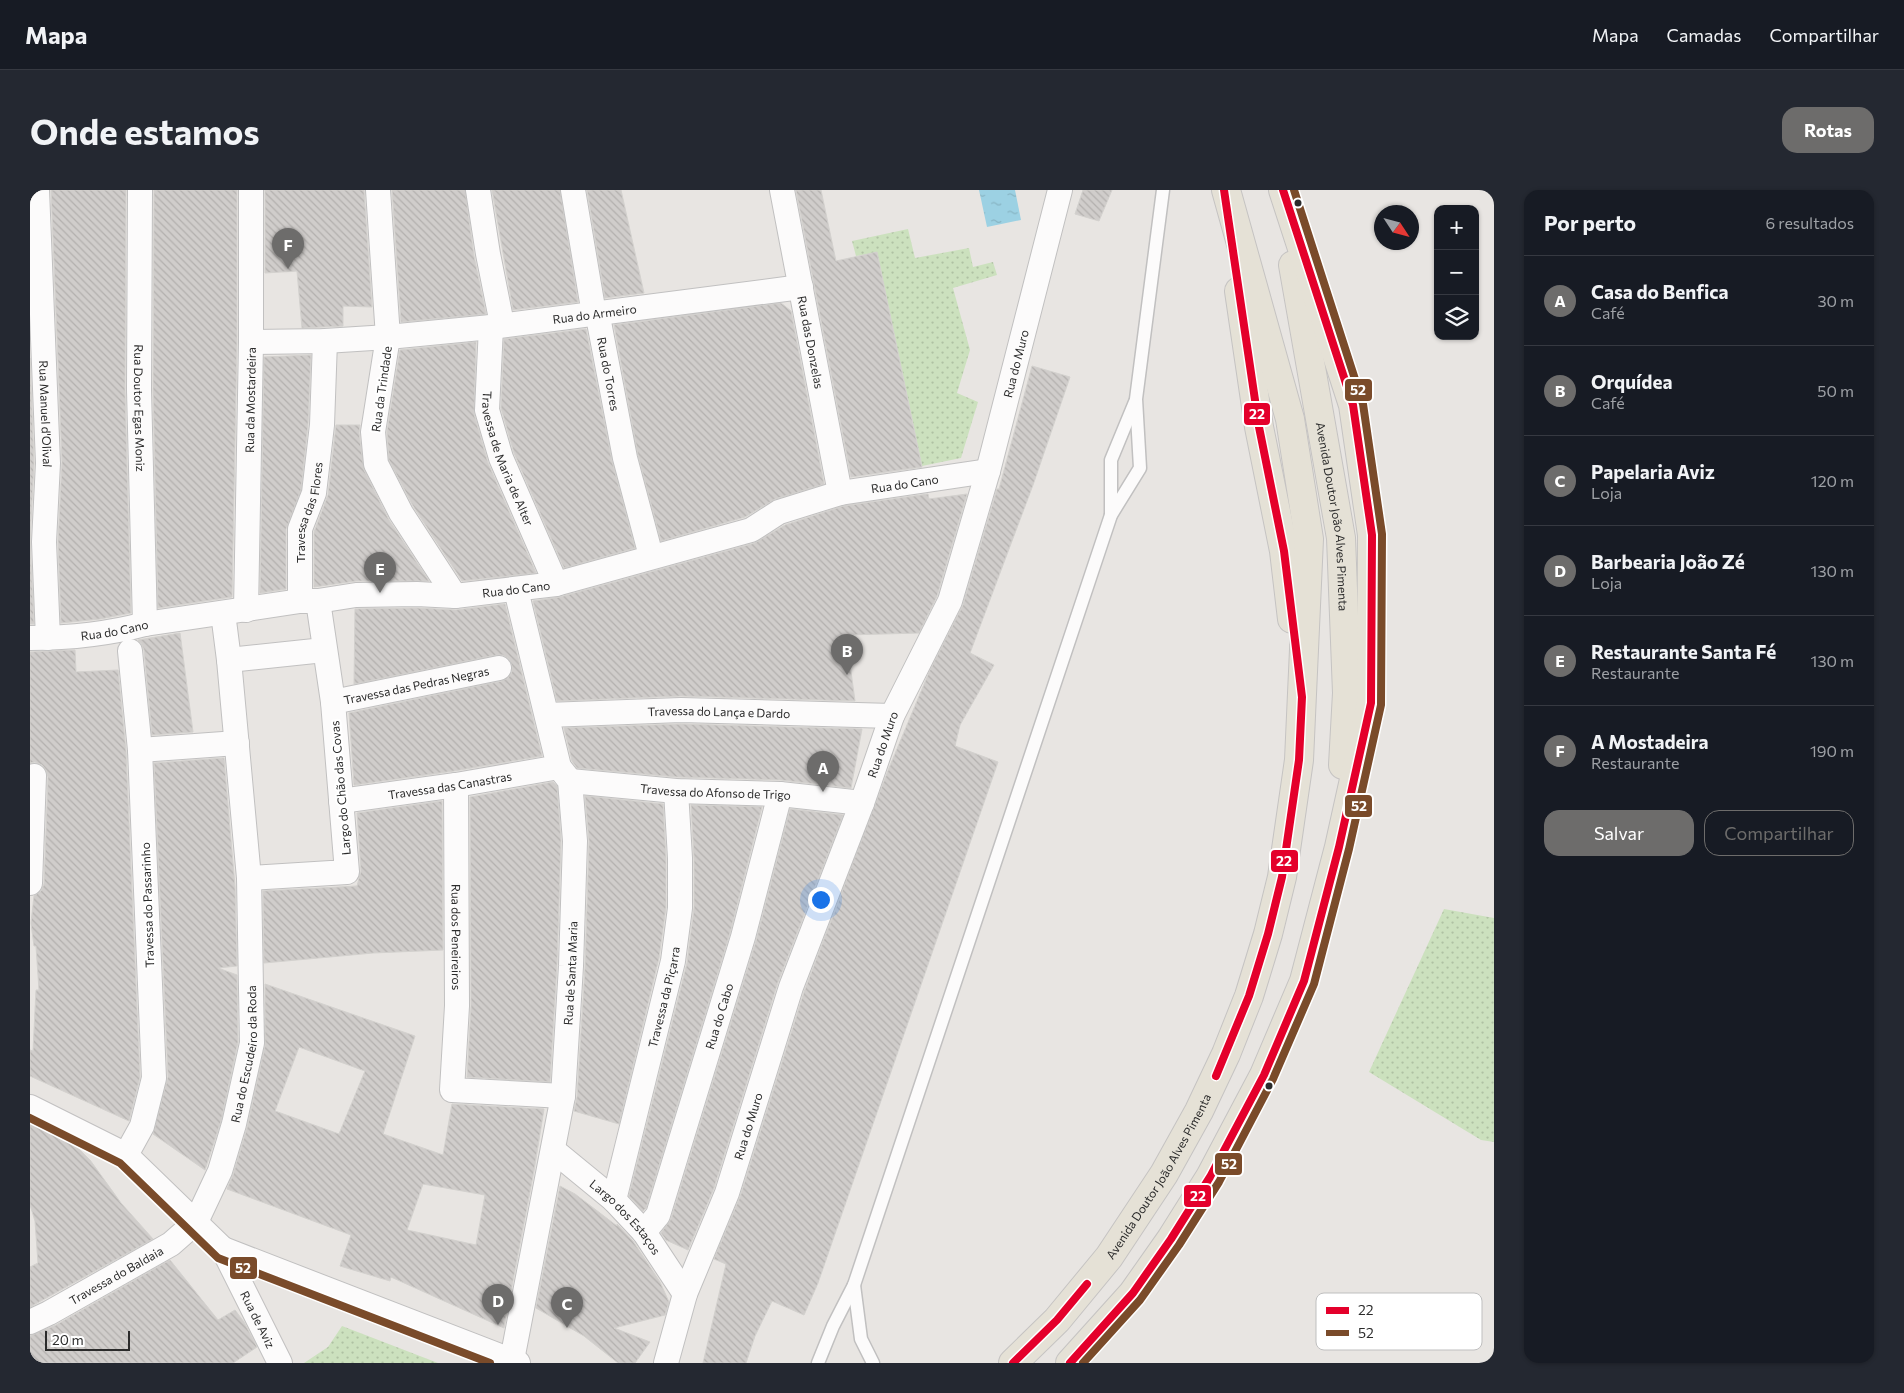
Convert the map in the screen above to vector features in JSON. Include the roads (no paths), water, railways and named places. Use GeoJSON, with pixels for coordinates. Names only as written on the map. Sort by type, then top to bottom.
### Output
{"type":"FeatureCollection","features":[{"type":"Feature","properties":{"kind":"main road","name":"Avenida Doutor João Alves Pimenta"},"geometry":{"type":"LineString","coordinates":[[1013,1363],[1057,1320],[1109,1258],[1164,1174],[1199,1111],[1226,1054],[1249,996],[1268,934],[1282,877],[1300,760],[1309,539],[1290,419],[1225,190]]}},
{"type":"Feature","properties":{"kind":"main road","name":"Avenida Doutor João Alves Pimenta"},"geometry":{"type":"LineString","coordinates":[[1279,190],[1341,538],[1347,693],[1339,847]]}},
{"type":"Feature","properties":{"kind":"main road","name":"Avenida Doutor João Alves Pimenta"},"geometry":{"type":"LineString","coordinates":[[1070,1363],[1133,1293],[1171,1239],[1210,1177],[1264,1075],[1304,981],[1339,847],[1371,703],[1372,535],[1352,405],[1283,190]]}},
{"type":"Feature","properties":{"kind":"street","name":"Rua Manuel d'Olival"},"geometry":{"type":"LineString","coordinates":[[37,190],[48,463],[39,638]]}},
{"type":"Feature","properties":{"kind":"street","name":"Rua Doutor Egas Moniz"},"geometry":{"type":"LineString","coordinates":[[140,190],[139,390],[145,624]]}},
{"type":"Feature","properties":{"kind":"street","name":"Rua da Mostardeira"},"geometry":{"type":"LineString","coordinates":[[246,610],[251,342],[251,190]]}},
{"type":"Feature","properties":{"kind":"street","name":"Rua da Trindade"},"geometry":{"type":"LineString","coordinates":[[378,190],[388,337],[373,432],[376,464],[401,513],[455,596]]}},
{"type":"Feature","properties":{"kind":"street","name":"Travessa de Maria de Alter"},"geometry":{"type":"LineString","coordinates":[[478,190],[497,325],[487,410],[502,458],[556,584]]}},
{"type":"Feature","properties":{"kind":"street","name":"Rua do Torres"},"geometry":{"type":"LineString","coordinates":[[573,190],[594,314],[600,322],[624,458],[651,556]]}},
{"type":"Feature","properties":{"kind":"street","name":"Rua das Donzelas"},"geometry":{"type":"LineString","coordinates":[[782,190],[840,493]]}},
{"type":"Feature","properties":{"kind":"street","name":"Rua do Muro"},"geometry":{"type":"LineString","coordinates":[[666,1363],[685,1294],[727,1193],[791,987],[862,803],[892,716],[950,601],[988,471],[1060,190]]}},
{"type":"Feature","properties":{"kind":"street","name":"Rua do Armeiro"},"geometry":{"type":"LineString","coordinates":[[251,342],[388,337],[594,314],[801,287]]}},
{"type":"Feature","properties":{"kind":"street","name":"Travessa das Flores"},"geometry":{"type":"LineString","coordinates":[[309,601],[300,529],[314,493],[322,425],[324,340]]}},
{"type":"Feature","properties":{"kind":"street","name":"Rua do Cano"},"geometry":{"type":"LineString","coordinates":[[39,638],[122,630],[145,624],[356,595],[417,594],[455,596],[556,584],[651,556],[751,530],[779,512],[840,493],[988,471]]}},
{"type":"Feature","properties":{"kind":"street","name":"Rua de Santa Maria"},"geometry":{"type":"LineString","coordinates":[[513,1362],[563,1096],[571,966],[575,841],[564,774],[516,590]]}},
{"type":"Feature","properties":{"kind":"street","name":"Largo do Chão das Covas"},"geometry":{"type":"LineString","coordinates":[[249,878],[347,872],[333,702],[324,650],[309,601]]}},
{"type":"Feature","properties":{"kind":"street"},"geometry":{"type":"LineString","coordinates":[[223,613],[249,878]]}},
{"type":"Feature","properties":{"kind":"street"},"geometry":{"type":"LineString","coordinates":[[229,660],[324,650]]}},
{"type":"Feature","properties":{"kind":"street","name":"Travessa do Passarinho"},"geometry":{"type":"LineString","coordinates":[[126,1155],[142,1126],[154,1078],[140,750],[130,651]]}},
{"type":"Feature","properties":{"kind":"street","name":"Travessa das Pedras Negras"},"geometry":{"type":"LineString","coordinates":[[333,702],[499,668]]}},
{"type":"Feature","properties":{"kind":"street","name":"Travessa do Lança e Dardo"},"geometry":{"type":"LineString","coordinates":[[548,715],[681,710],[892,716]]}},
{"type":"Feature","properties":{"kind":"street"},"geometry":{"type":"LineString","coordinates":[[140,750],[237,742]]}},
{"type":"Feature","properties":{"kind":"street","name":"Travessa das Canastras"},"geometry":{"type":"LineString","coordinates":[[341,801],[456,785],[564,774]]}},
{"type":"Feature","properties":{"kind":"street","name":"Travessa do Afonso de Trigo"},"geometry":{"type":"LineString","coordinates":[[564,774],[676,791],[780,794],[862,803]]}},
{"type":"Feature","properties":{"kind":"street"},"geometry":{"type":"LineString","coordinates":[[30,883],[34,776]]}},
{"type":"Feature","properties":{"kind":"street","name":"Rua dos Peneireiros"},"geometry":{"type":"LineString","coordinates":[[456,785],[456,1006],[452,1090],[563,1096]]}},
{"type":"Feature","properties":{"kind":"street","name":"Travessa da Piçarra"},"geometry":{"type":"LineString","coordinates":[[614,1200],[673,961],[680,908],[680,858],[676,791]]}},
{"type":"Feature","properties":{"kind":"street","name":"Rua do Cabo"},"geometry":{"type":"LineString","coordinates":[[644,1232],[658,1215],[743,937],[780,794]]}},
{"type":"Feature","properties":{"kind":"street","name":"Rua do Escudeiro da Roda"},"geometry":{"type":"LineString","coordinates":[[196,1222],[220,1171],[234,1124],[252,1042],[249,878]]}},
{"type":"Feature","properties":{"kind":"street","name":"Rua de Aviz"},"geometry":{"type":"LineString","coordinates":[[30,1107],[126,1155],[223,1249],[275,1362]]}},
{"type":"Feature","properties":{"kind":"street","name":"Largo dos Estaços"},"geometry":{"type":"LineString","coordinates":[[553,1150],[614,1200],[644,1232],[685,1294]]}},
{"type":"Feature","properties":{"kind":"street","name":"Travessa do Baldaia"},"geometry":{"type":"LineString","coordinates":[[30,1322],[50,1313],[171,1244],[196,1222]]}},
{"type":"Feature","properties":{"kind":"street","name":"Rua de Aviz"},"geometry":{"type":"LineString","coordinates":[[223,1249],[513,1362]]}},
{"type":"Feature","properties":{"kind":"lane"},"geometry":{"type":"LineString","coordinates":[[818,1363],[833,1326],[854,1285],[1111,514],[1140,468],[1136,398],[1163,190]]}},
{"type":"Feature","properties":{"kind":"lane"},"geometry":{"type":"LineString","coordinates":[[1111,514],[1111,460],[1136,398]]}},
{"type":"Feature","properties":{"kind":"lane"},"geometry":{"type":"LineString","coordinates":[[854,1285],[860,1339],[873,1363]]}},
{"type":"Feature","properties":{"kind":"water"},"geometry":{"type":"Polygon","coordinates":[[[979,190],[1015,190],[1021,220],[987,227],[979,190]]]}},
{"type":"Feature","properties":{"kind":"place","name":"A Mostadeira"},"geometry":{"type":"Point","coordinates":[288,269]}},
{"type":"Feature","properties":{"kind":"place","name":"Restaurante Santa Fé"},"geometry":{"type":"Point","coordinates":[380,593]}},
{"type":"Feature","properties":{"kind":"place","name":"Orquídea"},"geometry":{"type":"Point","coordinates":[847,675]}},
{"type":"Feature","properties":{"kind":"place","name":"Casa do Benfica"},"geometry":{"type":"Point","coordinates":[823,792]}},
{"type":"Feature","properties":{"kind":"place","name":"Barbearia João Zé"},"geometry":{"type":"Point","coordinates":[498,1325]}},
{"type":"Feature","properties":{"kind":"place","name":"Papelaria Aviz"},"geometry":{"type":"Point","coordinates":[567,1328]}}]}
